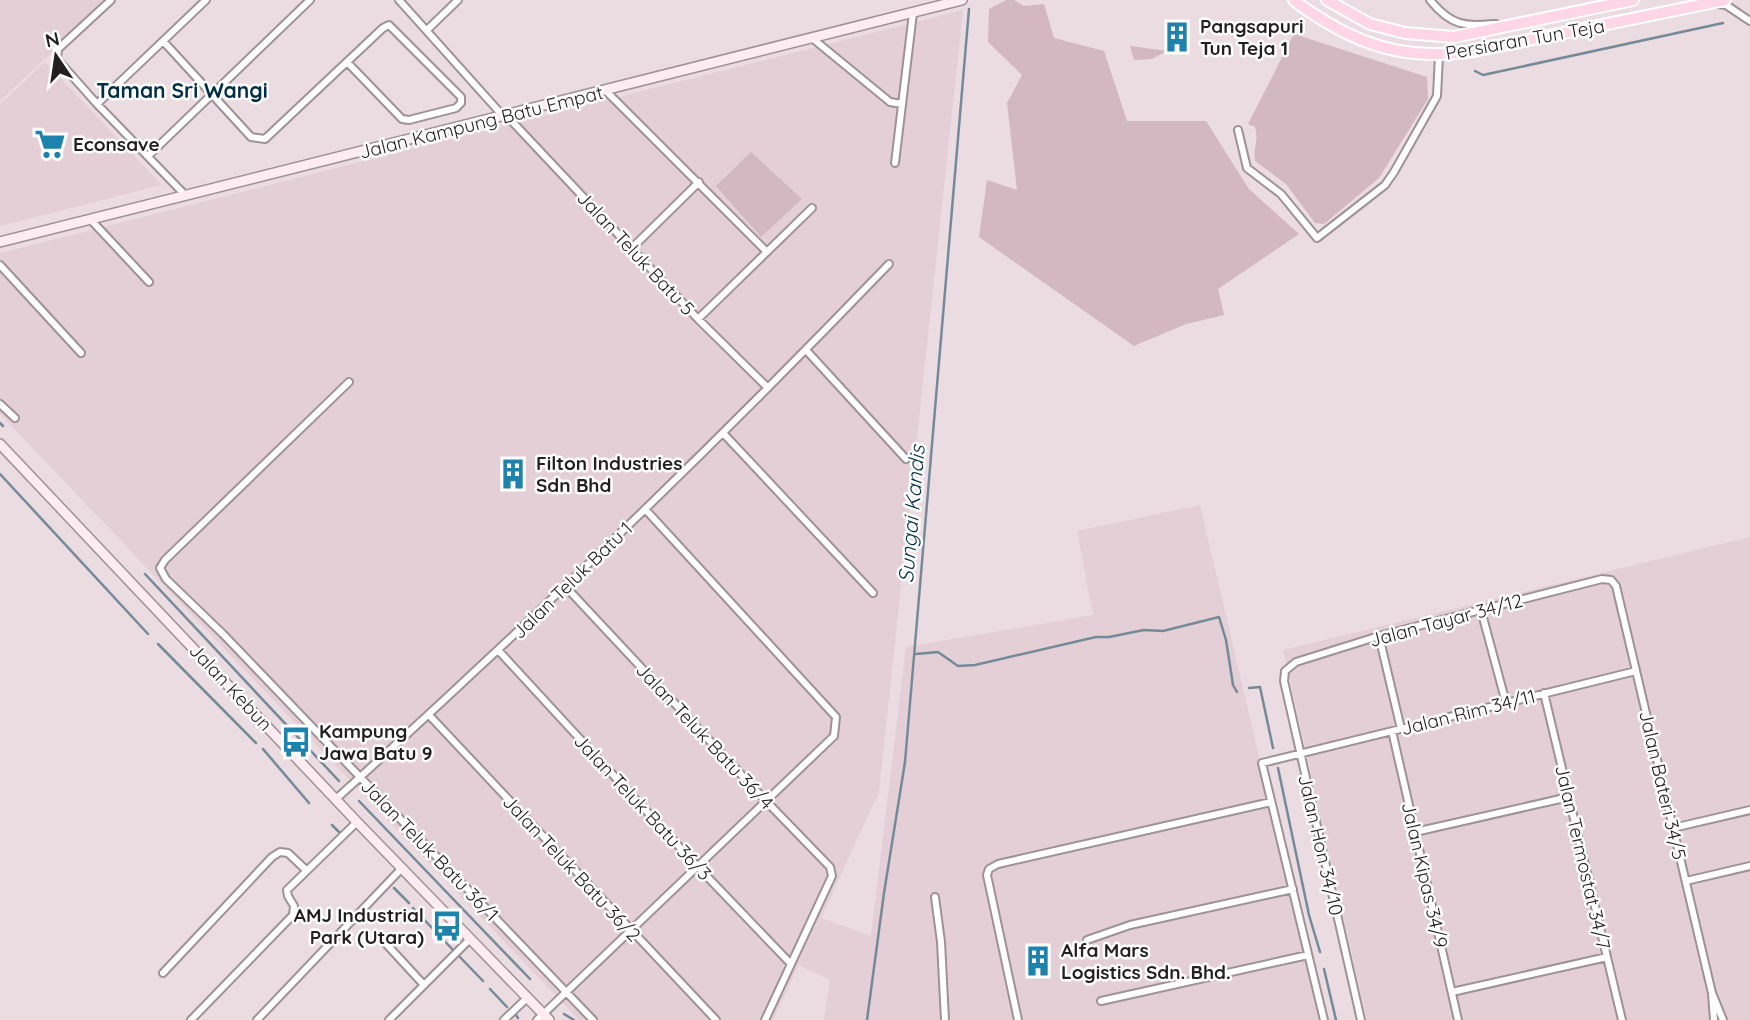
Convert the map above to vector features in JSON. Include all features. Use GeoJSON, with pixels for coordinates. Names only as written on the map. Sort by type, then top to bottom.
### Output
{"type":"FeatureCollection","features":[{"type":"Feature","properties":{"kind":"main road","name":"Jalan Kampung Batu Empat"},"geometry":{"type":"LineString","coordinates":[[0,242],[962,0]]}},
{"type":"Feature","properties":{"kind":"main road","name":"Persiaran Tun Teja"},"geometry":{"type":"LineString","coordinates":[[1294,0],[1351,37],[1409,54],[1439,55],[1725,0]]}},
{"type":"Feature","properties":{"kind":"main road","name":"Persiaran Tun Teja"},"geometry":{"type":"LineString","coordinates":[[1326,0],[1370,24],[1405,33],[1454,37],[1633,0]]}},
{"type":"Feature","properties":{"kind":"main road","name":"Jalan Kebun"},"geometry":{"type":"LineString","coordinates":[[0,444],[527,998],[543,1018]]}},
{"type":"Feature","properties":{"kind":"street"},"geometry":{"type":"LineString","coordinates":[[111,0],[58,49],[57,59],[186,196]]}},
{"type":"Feature","properties":{"kind":"street"},"geometry":{"type":"LineString","coordinates":[[97,104],[206,0]]}},
{"type":"Feature","properties":{"kind":"street"},"geometry":{"type":"LineString","coordinates":[[148,156],[310,0]]}},
{"type":"Feature","properties":{"kind":"street","name":"Jalan Teluk Batu 5"},"geometry":{"type":"LineString","coordinates":[[399,0],[698,319],[768,388]]}},
{"type":"Feature","properties":{"kind":"street"},"geometry":{"type":"LineString","coordinates":[[405,6],[411,0]]}},
{"type":"Feature","properties":{"kind":"street"},"geometry":{"type":"LineString","coordinates":[[426,30],[458,0]]}},
{"type":"Feature","properties":{"kind":"street"},"geometry":{"type":"LineString","coordinates":[[1430,0],[1438,10],[1466,26],[1529,21]]}},
{"type":"Feature","properties":{"kind":"street"},"geometry":{"type":"LineString","coordinates":[[1710,3],[1726,5],[1750,21]]}},
{"type":"Feature","properties":{"kind":"street"},"geometry":{"type":"LineString","coordinates":[[895,163],[913,13]]}},
{"type":"Feature","properties":{"kind":"street"},"geometry":{"type":"LineString","coordinates":[[163,41],[251,137],[265,139],[383,28],[389,25],[461,97],[461,103],[456,108],[402,120],[347,62]]}},
{"type":"Feature","properties":{"kind":"street"},"geometry":{"type":"LineString","coordinates":[[812,38],[890,102],[902,104]]}},
{"type":"Feature","properties":{"kind":"street"},"geometry":{"type":"LineString","coordinates":[[1238,130],[1247,168],[1281,194],[1317,238],[1385,185],[1394,172],[1437,96],[1439,55]]}},
{"type":"Feature","properties":{"kind":"street"},"geometry":{"type":"LineString","coordinates":[[605,90],[767,252]]}},
{"type":"Feature","properties":{"kind":"street"},"geometry":{"type":"LineString","coordinates":[[632,248],[699,182]]}},
{"type":"Feature","properties":{"kind":"street"},"geometry":{"type":"LineString","coordinates":[[698,319],[812,208]]}},
{"type":"Feature","properties":{"kind":"street"},"geometry":{"type":"LineString","coordinates":[[91,220],[149,282]]}},
{"type":"Feature","properties":{"kind":"street","name":"Jalan Teluk Batu 1"},"geometry":{"type":"LineString","coordinates":[[336,799],[429,715],[645,509],[889,264]]}},
{"type":"Feature","properties":{"kind":"street"},"geometry":{"type":"LineString","coordinates":[[0,265],[81,353]]}},
{"type":"Feature","properties":{"kind":"street"},"geometry":{"type":"LineString","coordinates":[[806,350],[906,459]]}},
{"type":"Feature","properties":{"kind":"street","name":"Jalan Teluk Batu 36/1"},"geometry":{"type":"LineString","coordinates":[[349,382],[164,560],[160,568],[166,579],[223,634],[593,1020]]}},
{"type":"Feature","properties":{"kind":"street"},"geometry":{"type":"LineString","coordinates":[[0,404],[15,418]]}},
{"type":"Feature","properties":{"kind":"street"},"geometry":{"type":"LineString","coordinates":[[723,433],[873,593]]}},
{"type":"Feature","properties":{"kind":"street"},"geometry":{"type":"LineString","coordinates":[[543,1018],[566,991],[834,736],[836,717],[645,509]]}},
{"type":"Feature","properties":{"kind":"street","name":"Jalan Tayar 34/12"},"geometry":{"type":"LineString","coordinates":[[1285,671],[1296,662],[1379,636],[1602,579],[1611,580]]}},
{"type":"Feature","properties":{"kind":"street","name":"Jalan Bateri 34/5"},"geometry":{"type":"LineString","coordinates":[[1611,580],[1616,586],[1712,993]]}},
{"type":"Feature","properties":{"kind":"street","name":"Jalan Teluk Batu 36/4"},"geometry":{"type":"LineString","coordinates":[[565,586],[830,867],[832,876],[826,891],[790,963]]}},
{"type":"Feature","properties":{"kind":"street"},"geometry":{"type":"LineString","coordinates":[[1480,610],[1506,703]]}},
{"type":"Feature","properties":{"kind":"street"},"geometry":{"type":"LineString","coordinates":[[1379,636],[1401,729]]}},
{"type":"Feature","properties":{"kind":"street","name":"Jalan Teluk Batu 36/3"},"geometry":{"type":"LineString","coordinates":[[498,650],[790,963]]}},
{"type":"Feature","properties":{"kind":"street","name":"Jalan Hon 34/10"},"geometry":{"type":"LineString","coordinates":[[1285,671],[1284,681],[1361,1020]]}},
{"type":"Feature","properties":{"kind":"street","name":"Jalan Rim 34/11"},"geometry":{"type":"LineString","coordinates":[[1271,802],[1262,763],[1636,671]]}},
{"type":"Feature","properties":{"kind":"street","name":"Jalan Termostat 34/7"},"geometry":{"type":"LineString","coordinates":[[1544,693],[1622,1020]]}},
{"type":"Feature","properties":{"kind":"street","name":"Jalan Teluk Batu 36/2"},"geometry":{"type":"LineString","coordinates":[[429,715],[716,1020]]}},
{"type":"Feature","properties":{"kind":"street","name":"Jalan Kipas 34/9"},"geometry":{"type":"LineString","coordinates":[[1392,731],[1458,1020]]}},
{"type":"Feature","properties":{"kind":"street"},"geometry":{"type":"LineString","coordinates":[[1415,832],[1569,797]]}},
{"type":"Feature","properties":{"kind":"street"},"geometry":{"type":"LineString","coordinates":[[1018,1020],[988,875],[989,869],[998,864],[1271,802],[1324,1020]]}},
{"type":"Feature","properties":{"kind":"street"},"geometry":{"type":"LineString","coordinates":[[1673,828],[1750,810]]}},
{"type":"Feature","properties":{"kind":"street"},"geometry":{"type":"LineString","coordinates":[[191,1020],[293,915],[294,906],[287,890],[357,821]]}},
{"type":"Feature","properties":{"kind":"street"},"geometry":{"type":"LineString","coordinates":[[163,973],[272,857],[280,852],[288,853],[306,870]]}},
{"type":"Feature","properties":{"kind":"street"},"geometry":{"type":"LineString","coordinates":[[1686,881],[1750,866]]}},
{"type":"Feature","properties":{"kind":"street"},"geometry":{"type":"LineString","coordinates":[[257,1020],[402,869]]}},
{"type":"Feature","properties":{"kind":"street"},"geometry":{"type":"LineString","coordinates":[[1087,940],[1130,925],[1293,889]]}},
{"type":"Feature","properties":{"kind":"street"},"geometry":{"type":"LineString","coordinates":[[934,897],[941,942],[945,1020]]}},
{"type":"Feature","properties":{"kind":"street"},"geometry":{"type":"LineString","coordinates":[[378,935],[424,985]]}},
{"type":"Feature","properties":{"kind":"street"},"geometry":{"type":"LineString","coordinates":[[389,1020],[470,939]]}},
{"type":"Feature","properties":{"kind":"street"},"geometry":{"type":"LineString","coordinates":[[1101,1001],[1308,955]]}},
{"type":"Feature","properties":{"kind":"street"},"geometry":{"type":"LineString","coordinates":[[1452,992],[1607,957]]}},
{"type":"Feature","properties":{"kind":"street"},"geometry":{"type":"LineString","coordinates":[[765,1020],[790,963]]}},
{"type":"Feature","properties":{"kind":"street"},"geometry":{"type":"LineString","coordinates":[[1712,993],[1714,1020]]}},
{"type":"Feature","properties":{"kind":"street"},"geometry":{"type":"LineString","coordinates":[[1712,993],[1723,1020]]}},
{"type":"Feature","properties":{"kind":"street"},"geometry":{"type":"LineString","coordinates":[[504,1020],[527,998]]}},
{"type":"Feature","properties":{"kind":"shaded area"},"geometry":{"type":"Polygon","coordinates":[[[0,0],[108,0],[0,101],[0,0]]]}},
{"type":"Feature","properties":{"kind":"shaded area"},"geometry":{"type":"Polygon","coordinates":[[[1006,0],[1014,0],[1024,6],[1044,4],[1054,38],[1104,51],[1127,121],[1206,121],[1249,189],[1299,234],[1218,289],[1224,315],[1186,324],[1134,346],[979,237],[987,180],[1017,190],[1007,103],[1022,75],[988,42],[989,9],[1006,0]]]}},
{"type":"Feature","properties":{"kind":"shaded area"},"geometry":{"type":"Polygon","coordinates":[[[963,10],[879,792],[821,918],[871,936],[906,647],[1093,615],[1077,531],[1200,505],[1321,1020],[824,1020],[830,980],[799,965],[773,1020],[579,1020],[0,414],[0,253],[963,10]]]}},
{"type":"Feature","properties":{"kind":"shaded area"},"geometry":{"type":"Polygon","coordinates":[[[1294,34],[1427,77],[1428,99],[1379,178],[1324,224],[1315,223],[1286,184],[1255,161],[1256,132],[1255,127],[1248,124],[1294,34]]]}},
{"type":"Feature","properties":{"kind":"shaded area"},"geometry":{"type":"Polygon","coordinates":[[[1130,46],[1167,51],[1152,59],[1134,60],[1130,46]]]}},
{"type":"Feature","properties":{"kind":"shaded area","name":"Econsave"},"geometry":{"type":"Polygon","coordinates":[[[45,62],[162,185],[0,226],[0,104],[45,62]]]}},
{"type":"Feature","properties":{"kind":"shaded area"},"geometry":{"type":"Polygon","coordinates":[[[751,152],[802,199],[761,237],[716,186],[751,152]]]}},
{"type":"Feature","properties":{"kind":"shaded area"},"geometry":{"type":"Polygon","coordinates":[[[1750,537],[1750,1020],[1367,1020],[1283,650],[1750,537]]]}},
{"type":"Feature","properties":{"kind":"waterway","name":"Sungai Kandis"},"geometry":{"type":"LineString","coordinates":[[867,1020],[905,762],[969,9]]}},
{"type":"Feature","properties":{"kind":"waterway"},"geometry":{"type":"LineString","coordinates":[[1475,71],[1483,75],[1723,23]]}},
{"type":"Feature","properties":{"kind":"waterway"},"geometry":{"type":"LineString","coordinates":[[0,423],[3,426]]}},
{"type":"Feature","properties":{"kind":"waterway"},"geometry":{"type":"LineString","coordinates":[[0,474],[148,634]]}},
{"type":"Feature","properties":{"kind":"waterway"},"geometry":{"type":"LineString","coordinates":[[145,574],[339,781]]}},
{"type":"Feature","properties":{"kind":"waterway"},"geometry":{"type":"LineString","coordinates":[[916,654],[938,652],[958,666],[975,665],[1096,637],[1144,630],[1163,631],[1219,617],[1226,640],[1233,685],[1237,692]]}},
{"type":"Feature","properties":{"kind":"waterway"},"geometry":{"type":"LineString","coordinates":[[158,644],[256,743]]}},
{"type":"Feature","properties":{"kind":"waterway"},"geometry":{"type":"LineString","coordinates":[[1249,688],[1260,687],[1273,748]]}},
{"type":"Feature","properties":{"kind":"waterway"},"geometry":{"type":"LineString","coordinates":[[263,749],[309,803]]}},
{"type":"Feature","properties":{"kind":"waterway"},"geometry":{"type":"LineString","coordinates":[[1278,768],[1309,915],[1320,952]]}},
{"type":"Feature","properties":{"kind":"waterway"},"geometry":{"type":"LineString","coordinates":[[359,801],[530,979]]}},
{"type":"Feature","properties":{"kind":"waterway"},"geometry":{"type":"LineString","coordinates":[[332,825],[341,834]]}},
{"type":"Feature","properties":{"kind":"waterway"},"geometry":{"type":"LineString","coordinates":[[394,888],[409,903]]}},
{"type":"Feature","properties":{"kind":"waterway"},"geometry":{"type":"LineString","coordinates":[[413,908],[454,951]]}},
{"type":"Feature","properties":{"kind":"waterway"},"geometry":{"type":"LineString","coordinates":[[457,954],[483,981]]}},
{"type":"Feature","properties":{"kind":"waterway"},"geometry":{"type":"LineString","coordinates":[[1324,969],[1336,1020]]}},
{"type":"Feature","properties":{"kind":"waterway"},"geometry":{"type":"LineString","coordinates":[[490,989],[507,1007]]}},
{"type":"Feature","properties":{"kind":"waterway"},"geometry":{"type":"LineString","coordinates":[[564,1014],[574,1020]]}},
{"type":"Feature","properties":{"kind":"place","name":"Pangsapuri Tun Teja 1"},"geometry":{"type":"Point","coordinates":[1177,37]}},
{"type":"Feature","properties":{"kind":"place","name":"Econsave"},"geometry":{"type":"Point","coordinates":[50,144]}},
{"type":"Feature","properties":{"kind":"place","name":"Filton Industries Sdn Bhd"},"geometry":{"type":"Point","coordinates":[513,474]}},
{"type":"Feature","properties":{"kind":"place","name":"Kampung Jawa Batu 9"},"geometry":{"type":"Point","coordinates":[296,742]}},
{"type":"Feature","properties":{"kind":"place","name":"AMJ Industrial Park (Utara)"},"geometry":{"type":"Point","coordinates":[447,926]}},
{"type":"Feature","properties":{"kind":"place","name":"Alfa Mars Logistics Sdn. Bhd."},"geometry":{"type":"Point","coordinates":[1038,961]}},
{"type":"Feature","properties":{"kind":"district","name":"Taman Sri Wangi"},"geometry":{"type":"Point","coordinates":[182,90]}}]}
